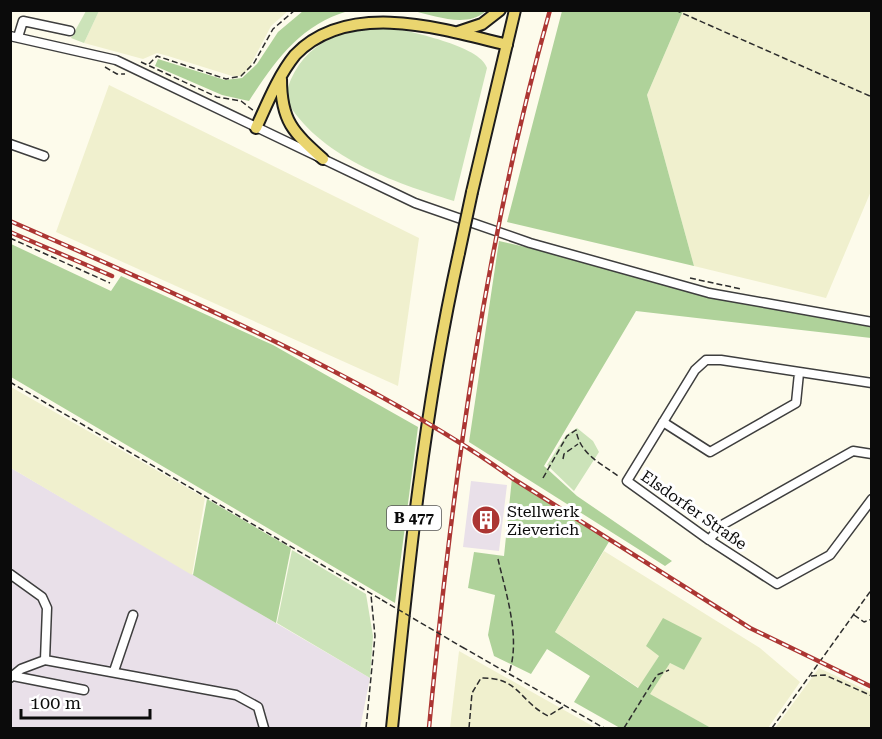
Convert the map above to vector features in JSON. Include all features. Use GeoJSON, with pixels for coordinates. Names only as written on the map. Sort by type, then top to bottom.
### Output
{"type":"FeatureCollection","features":[{"type":"Feature","properties":{"kind":"main road"},"geometry":{"type":"LineString","coordinates":[[457,32],[482,24],[500,10]]}},
{"type":"Feature","properties":{"kind":"main road","name":"B 477"},"geometry":{"type":"LineString","coordinates":[[392,729],[415,503],[439,351],[472,192],[515,10]]}},
{"type":"Feature","properties":{"kind":"main road"},"geometry":{"type":"LineString","coordinates":[[256,128],[295,54],[330,27],[359,17],[387,16],[507,45]]}},
{"type":"Feature","properties":{"kind":"main road"},"geometry":{"type":"LineString","coordinates":[[281,78],[282,106],[286,119],[302,140],[323,159]]}},
{"type":"Feature","properties":{"kind":"street"},"geometry":{"type":"LineString","coordinates":[[69,31],[23,21],[14,36],[116,60],[415,203],[530,243],[709,293],[872,322]]}},
{"type":"Feature","properties":{"kind":"street"},"geometry":{"type":"LineString","coordinates":[[10,144],[44,156]]}},
{"type":"Feature","properties":{"kind":"street","name":"Elsdorfer Straße"},"geometry":{"type":"LineString","coordinates":[[872,383],[722,360],[706,360],[695,370],[627,481],[708,540],[774,583],[782,583],[830,555],[872,499]]}},
{"type":"Feature","properties":{"kind":"street"},"geometry":{"type":"LineString","coordinates":[[663,423],[710,452],[796,403],[799,373]]}},
{"type":"Feature","properties":{"kind":"street"},"geometry":{"type":"LineString","coordinates":[[708,540],[722,525],[853,451],[872,454]]}},
{"type":"Feature","properties":{"kind":"street"},"geometry":{"type":"LineString","coordinates":[[10,574],[42,597],[47,608],[45,660]]}},
{"type":"Feature","properties":{"kind":"street"},"geometry":{"type":"LineString","coordinates":[[114,671],[133,615]]}},
{"type":"Feature","properties":{"kind":"street"},"geometry":{"type":"LineString","coordinates":[[12,677],[34,663],[45,660],[236,695],[258,706],[264,729]]}},
{"type":"Feature","properties":{"kind":"street"},"geometry":{"type":"LineString","coordinates":[[12,677],[84,690]]}},
{"type":"Feature","properties":{"kind":"path"},"geometry":{"type":"LineString","coordinates":[[141,73],[157,56],[226,78],[241,76],[254,63],[273,29],[295,10]]}},
{"type":"Feature","properties":{"kind":"path"},"geometry":{"type":"LineString","coordinates":[[675,10],[872,97]]}},
{"type":"Feature","properties":{"kind":"path"},"geometry":{"type":"LineString","coordinates":[[10,238],[110,283]]}},
{"type":"Feature","properties":{"kind":"path"},"geometry":{"type":"LineString","coordinates":[[680,276],[749,291]]}},
{"type":"Feature","properties":{"kind":"path"},"geometry":{"type":"LineString","coordinates":[[10,382],[604,729]]}},
{"type":"Feature","properties":{"kind":"path"},"geometry":{"type":"LineString","coordinates":[[543,478],[567,436],[576,430],[579,443],[585,452],[627,481]]}},
{"type":"Feature","properties":{"kind":"path"},"geometry":{"type":"LineString","coordinates":[[563,459],[564,454],[579,443]]}},
{"type":"Feature","properties":{"kind":"path"},"geometry":{"type":"LineString","coordinates":[[498,559],[509,609],[513,653],[509,674]]}},
{"type":"Feature","properties":{"kind":"path"},"geometry":{"type":"LineString","coordinates":[[772,729],[872,589]]}},
{"type":"Feature","properties":{"kind":"path"},"geometry":{"type":"LineString","coordinates":[[366,729],[374,644],[372,594]]}},
{"type":"Feature","properties":{"kind":"path"},"geometry":{"type":"LineString","coordinates":[[853,615],[864,622],[872,619]]}},
{"type":"Feature","properties":{"kind":"path"},"geometry":{"type":"LineString","coordinates":[[624,729],[657,675],[669,670]]}},
{"type":"Feature","properties":{"kind":"path"},"geometry":{"type":"LineString","coordinates":[[810,677],[825,675],[872,696]]}},
{"type":"Feature","properties":{"kind":"path"},"geometry":{"type":"LineString","coordinates":[[469,729],[472,693],[481,678],[499,678],[516,689],[537,710],[548,716],[565,706]]}},
{"type":"Feature","properties":{"kind":"shaded area"},"geometry":{"type":"Polygon","coordinates":[[[11,468],[370,678],[360,728],[11,728],[11,468]]]}},
{"type":"Feature","properties":{"kind":"shaded area"},"geometry":{"type":"Polygon","coordinates":[[[471,481],[507,485],[499,551],[463,547],[471,481]]]}},
{"type":"Feature","properties":{"kind":"green space"},"geometry":{"type":"Polygon","coordinates":[[[86,11],[99,11],[84,43],[71,38],[86,11]]]}},
{"type":"Feature","properties":{"kind":"green space"},"geometry":{"type":"Polygon","coordinates":[[[99,11],[288,11],[271,26],[248,70],[241,76],[232,76],[157,53],[143,59],[84,43],[99,11]]]}},
{"type":"Feature","properties":{"kind":"green space"},"geometry":{"type":"Polygon","coordinates":[[[303,11],[348,11],[331,17],[302,35],[279,59],[249,101],[222,95],[155,66],[158,59],[225,80],[242,78],[257,64],[278,32],[303,11]]]}},
{"type":"Feature","properties":{"kind":"green space"},"geometry":{"type":"Polygon","coordinates":[[[412,11],[486,11],[478,16],[460,20],[412,11]]]}},
{"type":"Feature","properties":{"kind":"green space"},"geometry":{"type":"Polygon","coordinates":[[[562,11],[683,11],[647,95],[694,266],[507,222],[562,11]]]}},
{"type":"Feature","properties":{"kind":"green space"},"geometry":{"type":"Polygon","coordinates":[[[683,11],[871,11],[871,191],[826,298],[694,266],[647,95],[683,11]]]}},
{"type":"Feature","properties":{"kind":"green space"},"geometry":{"type":"Polygon","coordinates":[[[386,26],[458,46],[482,60],[487,68],[454,201],[382,176],[337,152],[299,119],[285,98],[299,65],[322,43],[352,31],[386,26]]]}},
{"type":"Feature","properties":{"kind":"green space"},"geometry":{"type":"Polygon","coordinates":[[[109,85],[419,238],[398,386],[56,232],[109,85]]]}},
{"type":"Feature","properties":{"kind":"green space"},"geometry":{"type":"Polygon","coordinates":[[[499,241],[871,327],[871,338],[636,311],[544,466],[577,496],[672,561],[665,566],[469,442],[499,241]]]}},
{"type":"Feature","properties":{"kind":"green space"},"geometry":{"type":"Polygon","coordinates":[[[11,244],[111,291],[121,276],[273,345],[418,427],[395,603],[11,377],[11,244]]]}},
{"type":"Feature","properties":{"kind":"green space"},"geometry":{"type":"Polygon","coordinates":[[[11,387],[205,498],[192,575],[11,468],[11,387]]]}},
{"type":"Feature","properties":{"kind":"green space"},"geometry":{"type":"Polygon","coordinates":[[[577,428],[593,441],[599,452],[574,491],[547,465],[566,435],[577,428]]]}},
{"type":"Feature","properties":{"kind":"green space"},"geometry":{"type":"Polygon","coordinates":[[[512,478],[610,540],[555,632],[638,688],[659,656],[646,646],[663,618],[702,638],[684,670],[670,663],[650,694],[711,728],[620,728],[574,702],[590,676],[547,649],[531,674],[494,656],[488,635],[495,595],[468,588],[474,552],[504,556],[512,478]]]}},
{"type":"Feature","properties":{"kind":"green space"},"geometry":{"type":"Polygon","coordinates":[[[207,499],[291,548],[276,623],[193,575],[207,499]]]}},
{"type":"Feature","properties":{"kind":"green space"},"geometry":{"type":"Polygon","coordinates":[[[292,550],[366,594],[373,636],[370,678],[277,623],[292,550]]]}},
{"type":"Feature","properties":{"kind":"green space"},"geometry":{"type":"Polygon","coordinates":[[[604,551],[760,648],[800,682],[768,728],[711,728],[649,694],[670,663],[684,670],[701,638],[659,656],[639,688],[555,632],[604,551]]]}},
{"type":"Feature","properties":{"kind":"green space"},"geometry":{"type":"Polygon","coordinates":[[[459,651],[596,728],[450,728],[459,651]]]}},
{"type":"Feature","properties":{"kind":"green space"},"geometry":{"type":"Polygon","coordinates":[[[819,668],[871,692],[871,728],[775,728],[819,668]]]}},
{"type":"Feature","properties":{"kind":"railway"},"geometry":{"type":"LineString","coordinates":[[429,728],[448,547],[473,366],[506,187],[550,10]]}},
{"type":"Feature","properties":{"kind":"railway"},"geometry":{"type":"LineString","coordinates":[[10,221],[228,319],[356,383],[455,440],[750,628],[872,687]]}},
{"type":"Feature","properties":{"kind":"railway"},"geometry":{"type":"LineString","coordinates":[[10,232],[112,276]]}},
{"type":"Feature","properties":{"kind":"place","name":"Stellwerk Zieverich"},"geometry":{"type":"Point","coordinates":[486,520]}}]}
